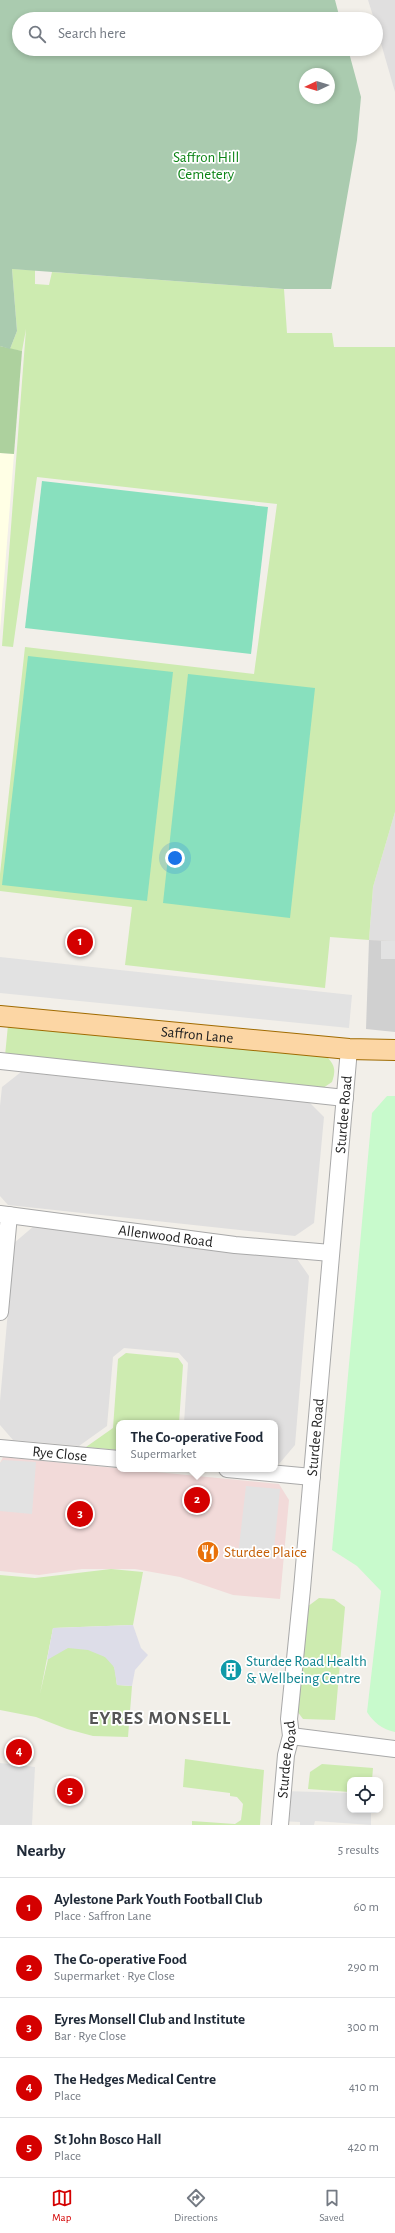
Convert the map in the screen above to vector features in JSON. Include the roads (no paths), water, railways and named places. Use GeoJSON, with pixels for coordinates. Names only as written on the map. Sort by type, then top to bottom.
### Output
{"type":"FeatureCollection","features":[{"type":"Feature","properties":{"kind":"main road","name":"Saffron Lane"},"geometry":{"type":"LineString","coordinates":[[0,1016],[349,1049],[395,1050]]}},
{"type":"Feature","properties":{"kind":"street","name":"Sturdee Road"},"geometry":{"type":"LineString","coordinates":[[280,1825],[286,1755],[291,1736],[289,1719],[312,1477],[349,1049]]}},
{"type":"Feature","properties":{"kind":"street"},"geometry":{"type":"LineString","coordinates":[[0,1061],[345,1098]]}},
{"type":"Feature","properties":{"kind":"street"},"geometry":{"type":"LineString","coordinates":[[0,1312],[5,1214]]}},
{"type":"Feature","properties":{"kind":"street","name":"Allenwood Road"},"geometry":{"type":"LineString","coordinates":[[5,1214],[235,1245],[331,1253]]}},
{"type":"Feature","properties":{"kind":"street","name":"Rye Close"},"geometry":{"type":"LineString","coordinates":[[0,1448],[116,1459]]}},
{"type":"Feature","properties":{"kind":"street"},"geometry":{"type":"LineString","coordinates":[[259,1472],[312,1477]]}},
{"type":"Feature","properties":{"kind":"street"},"geometry":{"type":"LineString","coordinates":[[291,1736],[395,1749]]}},
{"type":"Feature","properties":{"kind":"place","name":"Aylestone Park Youth Football Club"},"geometry":{"type":"Point","coordinates":[80,942]}},
{"type":"Feature","properties":{"kind":"place","name":"The Co-operative Food"},"geometry":{"type":"Point","coordinates":[197,1500]}},
{"type":"Feature","properties":{"kind":"place","name":"Eyres Monsell Club and Institute"},"geometry":{"type":"Point","coordinates":[80,1514]}},
{"type":"Feature","properties":{"kind":"place","name":"Sturdee Plaice"},"geometry":{"type":"Point","coordinates":[208,1552]}},
{"type":"Feature","properties":{"kind":"place","name":"Sturdee Road Health & Wellbeing Centre"},"geometry":{"type":"Point","coordinates":[231,1670]}},
{"type":"Feature","properties":{"kind":"place","name":"The Hedges Medical Centre"},"geometry":{"type":"Point","coordinates":[19,1752]}},
{"type":"Feature","properties":{"kind":"place","name":"St John Bosco Hall"},"geometry":{"type":"Point","coordinates":[70,1791]}},
{"type":"Feature","properties":{"kind":"district","name":"EYRES MONSELL"},"geometry":{"type":"Point","coordinates":[160,1718]}},
{"type":"Feature","properties":{"kind":"park label","name":"Saffron Hill Cemetery"},"geometry":{"type":"Point","coordinates":[206,166]}}]}
